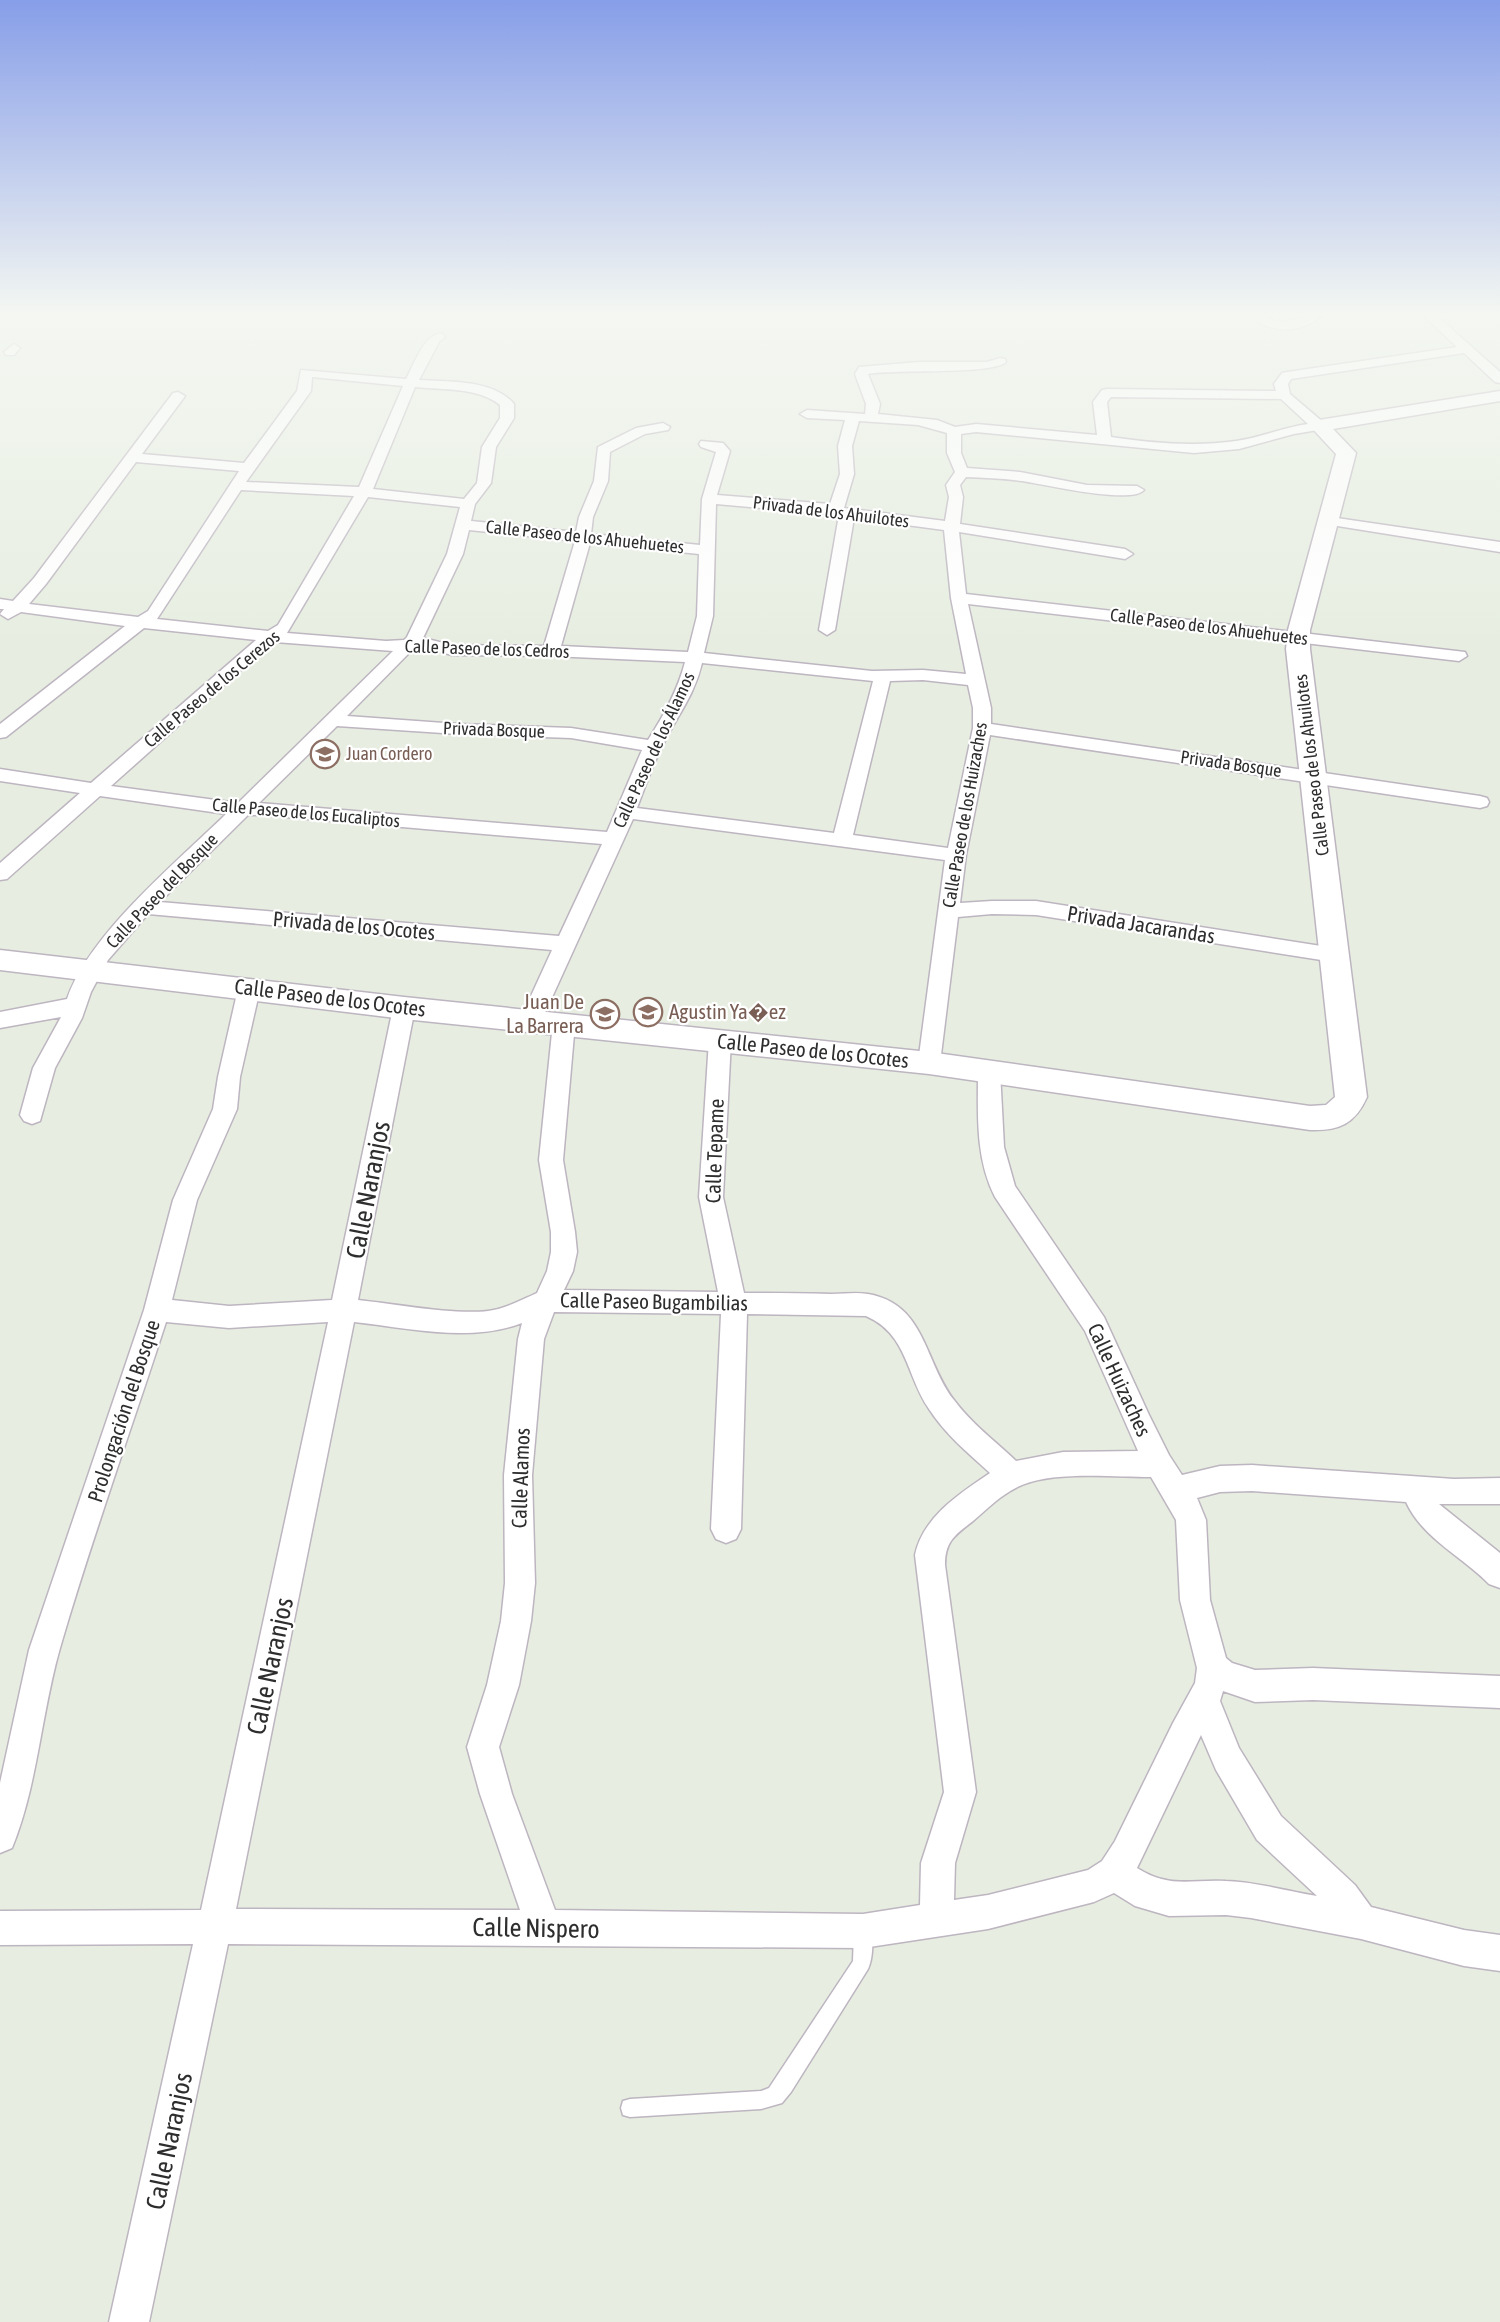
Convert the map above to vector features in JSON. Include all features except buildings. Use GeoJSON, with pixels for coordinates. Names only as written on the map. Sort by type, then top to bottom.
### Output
{"type":"FeatureCollection","features":[{"type":"Feature","properties":{"kind":"street"},"geometry":{"type":"LineString","coordinates":[[0,619],[8,606],[40,582],[157,424]]}},
{"type":"Feature","properties":{"kind":"street"},"geometry":{"type":"LineString","coordinates":[[0,733],[158,609],[248,468],[280,424]]}},
{"type":"Feature","properties":{"kind":"street","name":"Calle Paseo de los Cerezos"},"geometry":{"type":"LineString","coordinates":[[0,874],[254,649],[286,625],[364,492],[393,424]]}},
{"type":"Feature","properties":{"kind":"street"},"geometry":{"type":"LineString","coordinates":[[238,486],[364,492],[468,504],[484,483],[489,447],[503,424]]}},
{"type":"Feature","properties":{"kind":"street"},"geometry":{"type":"LineString","coordinates":[[827,630],[847,474],[845,442],[851,424]]}},
{"type":"Feature","properties":{"kind":"street"},"geometry":{"type":"LineString","coordinates":[[932,424],[954,431],[976,428],[1171,448],[1239,445],[1293,430],[1329,424]]}},
{"type":"Feature","properties":{"kind":"street"},"geometry":{"type":"LineString","coordinates":[[1102,424],[1104,441]]}},
{"type":"Feature","properties":{"kind":"street","name":"Calle Paseo de los Ahuilotes"},"geometry":{"type":"LineString","coordinates":[[1319,426],[1346,453],[1298,638],[1312,776],[1351,1097],[1348,1107],[1339,1115]]}},
{"type":"Feature","properties":{"kind":"street"},"geometry":{"type":"LineString","coordinates":[[551,651],[580,555],[586,517],[603,472],[603,449],[641,432],[663,427]]}},
{"type":"Feature","properties":{"kind":"street","name":"Calle Paseo de los Huizaches"},"geometry":{"type":"LineString","coordinates":[[929,1064],[956,855],[982,728],[982,708],[959,598],[951,534],[956,497],[953,485],[962,472],[954,453],[954,431]]}},
{"type":"Feature","properties":{"kind":"street","name":"Calle Paseo de los Álamos"},"geometry":{"type":"LineString","coordinates":[[531,1020],[626,812],[653,746],[675,711],[690,678],[705,616],[709,499],[723,451],[718,446],[706,444]]}},
{"type":"Feature","properties":{"kind":"street"},"geometry":{"type":"LineString","coordinates":[[133,457],[248,468]]}},
{"type":"Feature","properties":{"kind":"street"},"geometry":{"type":"LineString","coordinates":[[962,472],[1020,476],[1087,489],[1137,490]]}},
{"type":"Feature","properties":{"kind":"street","name":"Privada de los Ahuilotes"},"geometry":{"type":"LineString","coordinates":[[709,499],[842,512],[1125,554]]}},
{"type":"Feature","properties":{"kind":"street","name":"Calle Paseo del Bosque"},"geometry":{"type":"LineString","coordinates":[[32,1115],[44,1068],[91,970],[105,949],[143,907],[242,808],[410,644],[445,580],[468,504]]}},
{"type":"Feature","properties":{"kind":"street"},"geometry":{"type":"LineString","coordinates":[[1330,521],[1500,548]]}},
{"type":"Feature","properties":{"kind":"street","name":"Calle Paseo de los Ahuehuetes"},"geometry":{"type":"LineString","coordinates":[[463,525],[707,550]]}},
{"type":"Feature","properties":{"kind":"street","name":"Calle Paseo de los Ahuehuetes"},"geometry":{"type":"LineString","coordinates":[[959,598],[1459,656]]}},
{"type":"Feature","properties":{"kind":"street","name":"Calle Paseo de los Cedros"},"geometry":{"type":"LineString","coordinates":[[8,606],[273,637],[386,646],[426,643],[452,650],[551,651],[695,657],[883,676],[923,675],[975,680]]}},
{"type":"Feature","properties":{"kind":"street"},"geometry":{"type":"LineString","coordinates":[[842,840],[883,676]]}},
{"type":"Feature","properties":{"kind":"street","name":"Privada Bosque"},"geometry":{"type":"LineString","coordinates":[[334,720],[458,729],[571,733],[653,746]]}},
{"type":"Feature","properties":{"kind":"street","name":"Privada Bosque"},"geometry":{"type":"LineString","coordinates":[[982,728],[1480,802]]}},
{"type":"Feature","properties":{"kind":"street","name":"Calle Paseo de los Eucaliptos"},"geometry":{"type":"LineString","coordinates":[[0,775],[221,808],[613,839]]}},
{"type":"Feature","properties":{"kind":"street"},"geometry":{"type":"LineString","coordinates":[[626,812],[956,855]]}},
{"type":"Feature","properties":{"kind":"street","name":"Privada de los Ocotes"},"geometry":{"type":"LineString","coordinates":[[143,907],[565,944]]}},
{"type":"Feature","properties":{"kind":"street","name":"Privada Jacarandas"},"geometry":{"type":"LineString","coordinates":[[948,912],[978,907],[1036,908],[1334,955]]}},
{"type":"Feature","properties":{"kind":"street","name":"Calle Paseo de los Ocotes"},"geometry":{"type":"LineString","coordinates":[[0,960],[404,1008],[564,1023],[989,1071],[1310,1118],[1339,1115]]}},
{"type":"Feature","properties":{"kind":"street","name":"Prolongación del Bosque"},"geometry":{"type":"LineString","coordinates":[[0,1836],[16,1785],[44,1650],[157,1310],[185,1200],[225,1109],[229,1077],[249,989]]}},
{"type":"Feature","properties":{"kind":"street"},"geometry":{"type":"LineString","coordinates":[[0,1020],[52,1011],[76,1004]]}},
{"type":"Feature","properties":{"kind":"street","name":"Calle Naranjos"},"geometry":{"type":"LineString","coordinates":[[129,2322],[216,1928],[404,1008]]}},
{"type":"Feature","properties":{"kind":"street","name":"Calle Alamos"},"geometry":{"type":"LineString","coordinates":[[544,1928],[496,1794],[483,1747],[503,1685],[516,1621],[520,1583],[518,1475],[531,1339],[560,1271],[564,1252],[563,1232],[550,1160],[564,1023]]}},
{"type":"Feature","properties":{"kind":"street","name":"Calle Tepame"},"geometry":{"type":"LineString","coordinates":[[720,1040],[711,1197],[733,1304],[735,1329],[726,1529]]}},
{"type":"Feature","properties":{"kind":"street","name":"Calle Huizaches"},"geometry":{"type":"LineString","coordinates":[[939,1921],[936,1875],[940,1855],[958,1806],[960,1792],[930,1565],[932,1541],[948,1523],[1012,1475],[1035,1469],[1064,1466],[1159,1464],[1095,1325],[1004,1190],[996,1174],[991,1157],[989,1071]]}},
{"type":"Feature","properties":{"kind":"street","name":"Calle Paseo Bugambilias"},"geometry":{"type":"LineString","coordinates":[[157,1310],[229,1317],[344,1310],[462,1322],[489,1322],[512,1316],[546,1301],[868,1305],[896,1319],[942,1406],[966,1434],[1012,1475]]}},
{"type":"Feature","properties":{"kind":"street"},"geometry":{"type":"LineString","coordinates":[[1159,1464],[1176,1490],[1191,1520],[1195,1600],[1212,1668],[1204,1701],[1184,1734],[1127,1853],[1114,1873],[1147,1894],[1169,1899],[1238,1899],[1361,1922],[1464,1948],[1500,1953]]}},
{"type":"Feature","properties":{"kind":"street"},"geometry":{"type":"LineString","coordinates":[[1176,1490],[1220,1479],[1252,1478],[1416,1490],[1500,1491]]}},
{"type":"Feature","properties":{"kind":"street"},"geometry":{"type":"LineString","coordinates":[[1416,1490],[1428,1514],[1473,1548],[1500,1574]]}},
{"type":"Feature","properties":{"kind":"street"},"geometry":{"type":"LineString","coordinates":[[1212,1668],[1224,1676],[1255,1686],[1313,1684],[1500,1692]]}},
{"type":"Feature","properties":{"kind":"street"},"geometry":{"type":"LineString","coordinates":[[1204,1701],[1227,1760],[1254,1808],[1269,1828],[1343,1897],[1361,1922]]}},
{"type":"Feature","properties":{"kind":"street","name":"Calle Nispero"},"geometry":{"type":"LineString","coordinates":[[0,1928],[544,1928],[831,1933],[939,1921],[1068,1893],[1094,1885],[1114,1873]]}},
{"type":"Feature","properties":{"kind":"lane"},"geometry":{"type":"LineString","coordinates":[[630,2108],[761,2100],[775,2096],[861,1963],[863,1931]]}},
{"type":"Feature","properties":{"kind":"place","name":"Juan Cordero"},"geometry":{"type":"Point","coordinates":[325,754]}},
{"type":"Feature","properties":{"kind":"place","name":"Agustin Ya�ez"},"geometry":{"type":"Point","coordinates":[648,1012]}},
{"type":"Feature","properties":{"kind":"place","name":"Juan De La Barrera"},"geometry":{"type":"Point","coordinates":[605,1014]}}]}
